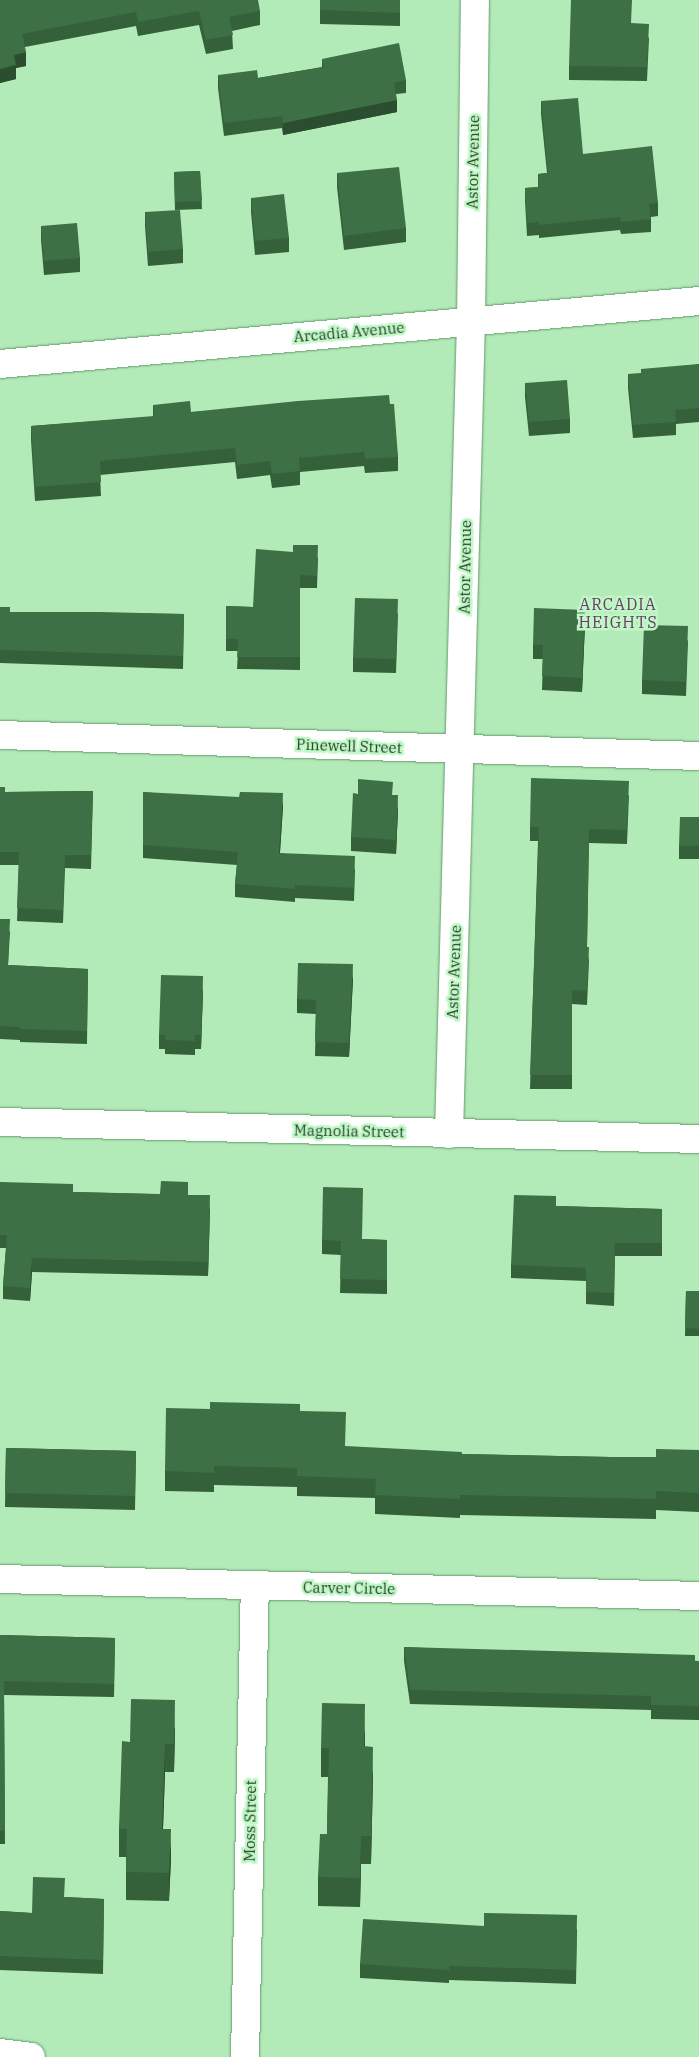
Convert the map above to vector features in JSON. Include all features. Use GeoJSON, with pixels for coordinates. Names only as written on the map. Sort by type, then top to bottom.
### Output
{"type":"FeatureCollection","features":[{"type":"Feature","properties":{"kind":"street","name":"Astor Avenue"},"geometry":{"type":"LineString","coordinates":[[449,1134],[471,321],[475,0]]}},
{"type":"Feature","properties":{"kind":"street","name":"Arcadia Avenue"},"geometry":{"type":"LineString","coordinates":[[0,364],[699,301]]}},
{"type":"Feature","properties":{"kind":"street","name":"Pinewell Street"},"geometry":{"type":"LineString","coordinates":[[0,736],[699,756]]}},
{"type":"Feature","properties":{"kind":"street","name":"Magnolia Street"},"geometry":{"type":"LineString","coordinates":[[0,1122],[699,1139]]}},
{"type":"Feature","properties":{"kind":"street","name":"Carver Circle"},"geometry":{"type":"LineString","coordinates":[[0,1579],[699,1596]]}},
{"type":"Feature","properties":{"kind":"street","name":"Moss Street"},"geometry":{"type":"LineString","coordinates":[[245,2057],[255,1586]]}},
{"type":"Feature","properties":{"kind":"street"},"geometry":{"type":"LineString","coordinates":[[0,2053],[31,2057]]}},
{"type":"Feature","properties":{"kind":"building"},"geometry":{"type":"Polygon","coordinates":[[[0,0],[258,0],[260,11],[229,17],[233,35],[206,40],[199,11],[138,22],[136,12],[22,34],[26,52],[14,55],[16,65],[0,69],[0,0]]]}},
{"type":"Feature","properties":{"kind":"building"},"geometry":{"type":"Polygon","coordinates":[[[320,0],[400,0],[400,13],[320,10],[320,0]]]}},
{"type":"Feature","properties":{"kind":"building"},"geometry":{"type":"Polygon","coordinates":[[[571,0],[632,0],[631,23],[649,24],[647,67],[569,66],[571,0]]]}},
{"type":"Feature","properties":{"kind":"building"},"geometry":{"type":"Polygon","coordinates":[[[399,43],[406,80],[394,83],[397,100],[283,123],[282,116],[224,123],[218,75],[257,70],[258,78],[324,67],[322,59],[399,43]]]}},
{"type":"Feature","properties":{"kind":"building"},"geometry":{"type":"Polygon","coordinates":[[[578,98],[583,154],[652,146],[658,203],[649,204],[651,219],[621,222],[620,217],[539,225],[539,222],[527,223],[525,188],[539,187],[538,174],[548,173],[541,101],[578,98]]]}},
{"type":"Feature","properties":{"kind":"building"},"geometry":{"type":"Polygon","coordinates":[[[399,167],[406,228],[344,236],[337,173],[399,167]]]}},
{"type":"Feature","properties":{"kind":"building"},"geometry":{"type":"Polygon","coordinates":[[[200,171],[202,201],[175,202],[174,172],[200,171]]]}},
{"type":"Feature","properties":{"kind":"building"},"geometry":{"type":"Polygon","coordinates":[[[284,194],[289,238],[255,241],[251,198],[284,194]]]}},
{"type":"Feature","properties":{"kind":"building"},"geometry":{"type":"Polygon","coordinates":[[[180,210],[183,249],[148,252],[145,212],[180,210]]]}},
{"type":"Feature","properties":{"kind":"building"},"geometry":{"type":"Polygon","coordinates":[[[77,223],[80,258],[44,261],[41,226],[77,223]]]}},
{"type":"Feature","properties":{"kind":"building"},"geometry":{"type":"Polygon","coordinates":[[[699,364],[699,408],[675,410],[676,422],[633,425],[628,374],[641,373],[641,369],[699,364]]]}},
{"type":"Feature","properties":{"kind":"building"},"geometry":{"type":"Polygon","coordinates":[[[567,380],[570,419],[529,422],[525,383],[567,380]]]}},
{"type":"Feature","properties":{"kind":"building"},"geometry":{"type":"Polygon","coordinates":[[[389,395],[390,404],[394,404],[398,457],[365,459],[364,452],[299,458],[300,471],[272,474],[270,461],[237,465],[235,448],[100,461],[101,482],[35,487],[31,426],[154,416],[153,405],[190,401],[191,412],[298,401],[389,395]]]}},
{"type":"Feature","properties":{"kind":"building"},"geometry":{"type":"Polygon","coordinates":[[[293,545],[318,545],[317,576],[300,575],[300,657],[237,657],[238,639],[226,639],[226,606],[253,607],[256,549],[293,552],[293,545]]]}},
{"type":"Feature","properties":{"kind":"building"},"geometry":{"type":"Polygon","coordinates":[[[355,598],[398,599],[396,659],[353,658],[355,598]]]}},
{"type":"Feature","properties":{"kind":"building"},"geometry":{"type":"Polygon","coordinates":[[[0,607],[10,607],[10,612],[184,614],[183,656],[0,650],[0,607]]]}},
{"type":"Feature","properties":{"kind":"building"},"geometry":{"type":"Polygon","coordinates":[[[534,608],[585,610],[582,678],[542,676],[543,645],[533,645],[534,608]]]}},
{"type":"Feature","properties":{"kind":"building"},"geometry":{"type":"Polygon","coordinates":[[[644,625],[688,626],[686,682],[642,680],[644,625]]]}},
{"type":"Feature","properties":{"kind":"building"},"geometry":{"type":"Polygon","coordinates":[[[531,778],[629,781],[627,830],[589,829],[587,991],[572,990],[572,1075],[530,1075],[539,827],[530,827],[531,778]]]}},
{"type":"Feature","properties":{"kind":"building"},"geometry":{"type":"Polygon","coordinates":[[[358,779],[393,782],[392,795],[398,795],[396,840],[351,837],[353,793],[358,794],[358,779]]]}},
{"type":"Feature","properties":{"kind":"building"},"geometry":{"type":"Polygon","coordinates":[[[0,787],[5,787],[5,792],[93,791],[91,855],[65,855],[63,910],[17,908],[19,852],[0,852],[0,787]]]}},
{"type":"Feature","properties":{"kind":"building"},"geometry":{"type":"Polygon","coordinates":[[[143,792],[239,797],[240,792],[283,793],[279,853],[355,856],[354,888],[295,885],[295,889],[235,884],[238,852],[143,845],[143,792]]]}},
{"type":"Feature","properties":{"kind":"building"},"geometry":{"type":"Polygon","coordinates":[[[680,817],[699,817],[699,846],[679,846],[680,817]]]}},
{"type":"Feature","properties":{"kind":"building"},"geometry":{"type":"Polygon","coordinates":[[[0,919],[10,919],[8,965],[88,969],[87,1031],[20,1029],[20,1027],[0,1026],[0,919]]]}},
{"type":"Feature","properties":{"kind":"building"},"geometry":{"type":"Polygon","coordinates":[[[298,963],[353,964],[349,1043],[315,1042],[316,1000],[297,999],[298,963]]]}},
{"type":"Feature","properties":{"kind":"building"},"geometry":{"type":"Polygon","coordinates":[[[161,975],[203,976],[201,1035],[195,1035],[195,1041],[165,1040],[165,1035],[159,1035],[161,975]]]}},
{"type":"Feature","properties":{"kind":"building"},"geometry":{"type":"Polygon","coordinates":[[[161,1181],[188,1182],[188,1195],[210,1195],[208,1262],[32,1258],[30,1288],[3,1286],[7,1235],[0,1235],[0,1182],[73,1184],[73,1192],[160,1194],[161,1181]]]}},
{"type":"Feature","properties":{"kind":"building"},"geometry":{"type":"Polygon","coordinates":[[[323,1187],[363,1188],[362,1239],[387,1240],[387,1280],[340,1279],[341,1241],[322,1240],[323,1187]]]}},
{"type":"Feature","properties":{"kind":"building"},"geometry":{"type":"Polygon","coordinates":[[[514,1195],[556,1196],[556,1206],[662,1209],[662,1243],[615,1243],[614,1293],[586,1292],[586,1268],[511,1265],[514,1195]]]}},
{"type":"Feature","properties":{"kind":"building"},"geometry":{"type":"Polygon","coordinates":[[[686,1291],[699,1291],[699,1329],[685,1328],[686,1291]]]}},
{"type":"Feature","properties":{"kind":"building"},"geometry":{"type":"Polygon","coordinates":[[[210,1402],[300,1404],[300,1411],[346,1412],[345,1446],[462,1452],[462,1454],[611,1457],[656,1457],[656,1449],[699,1450],[699,1493],[656,1491],[656,1499],[460,1495],[460,1499],[375,1495],[376,1479],[297,1476],[297,1468],[214,1466],[214,1473],[165,1471],[166,1408],[210,1409],[210,1402]]]}},
{"type":"Feature","properties":{"kind":"building"},"geometry":{"type":"Polygon","coordinates":[[[6,1448],[136,1451],[135,1496],[5,1493],[6,1448]]]}},
{"type":"Feature","properties":{"kind":"building"},"geometry":{"type":"Polygon","coordinates":[[[0,1635],[115,1638],[114,1684],[4,1681],[5,1830],[0,1831],[0,1635]]]}},
{"type":"Feature","properties":{"kind":"building"},"geometry":{"type":"Polygon","coordinates":[[[404,1647],[695,1655],[695,1661],[699,1661],[699,1706],[651,1705],[651,1696],[410,1690],[404,1647]]]}},
{"type":"Feature","properties":{"kind":"building"},"geometry":{"type":"Polygon","coordinates":[[[131,1699],[175,1700],[174,1744],[165,1744],[162,1829],[171,1829],[169,1873],[126,1872],[127,1829],[119,1829],[122,1741],[130,1742],[131,1699]]]}},
{"type":"Feature","properties":{"kind":"building"},"geometry":{"type":"Polygon","coordinates":[[[322,1703],[365,1704],[364,1746],[373,1747],[371,1836],[361,1836],[360,1878],[318,1877],[320,1834],[327,1834],[329,1748],[321,1748],[322,1703]]]}},
{"type":"Feature","properties":{"kind":"building"},"geometry":{"type":"Polygon","coordinates":[[[33,1877],[65,1878],[64,1897],[104,1899],[103,1960],[0,1956],[0,1911],[32,1913],[33,1877]]]}},
{"type":"Feature","properties":{"kind":"building"},"geometry":{"type":"Polygon","coordinates":[[[484,1913],[577,1915],[576,1970],[449,1966],[449,1970],[360,1964],[363,1919],[484,1926],[484,1913]]]}},
{"type":"Feature","properties":{"kind":"district","name":"ARCADIA HEIGHTS"},"geometry":{"type":"Point","coordinates":[618,613]}}]}
